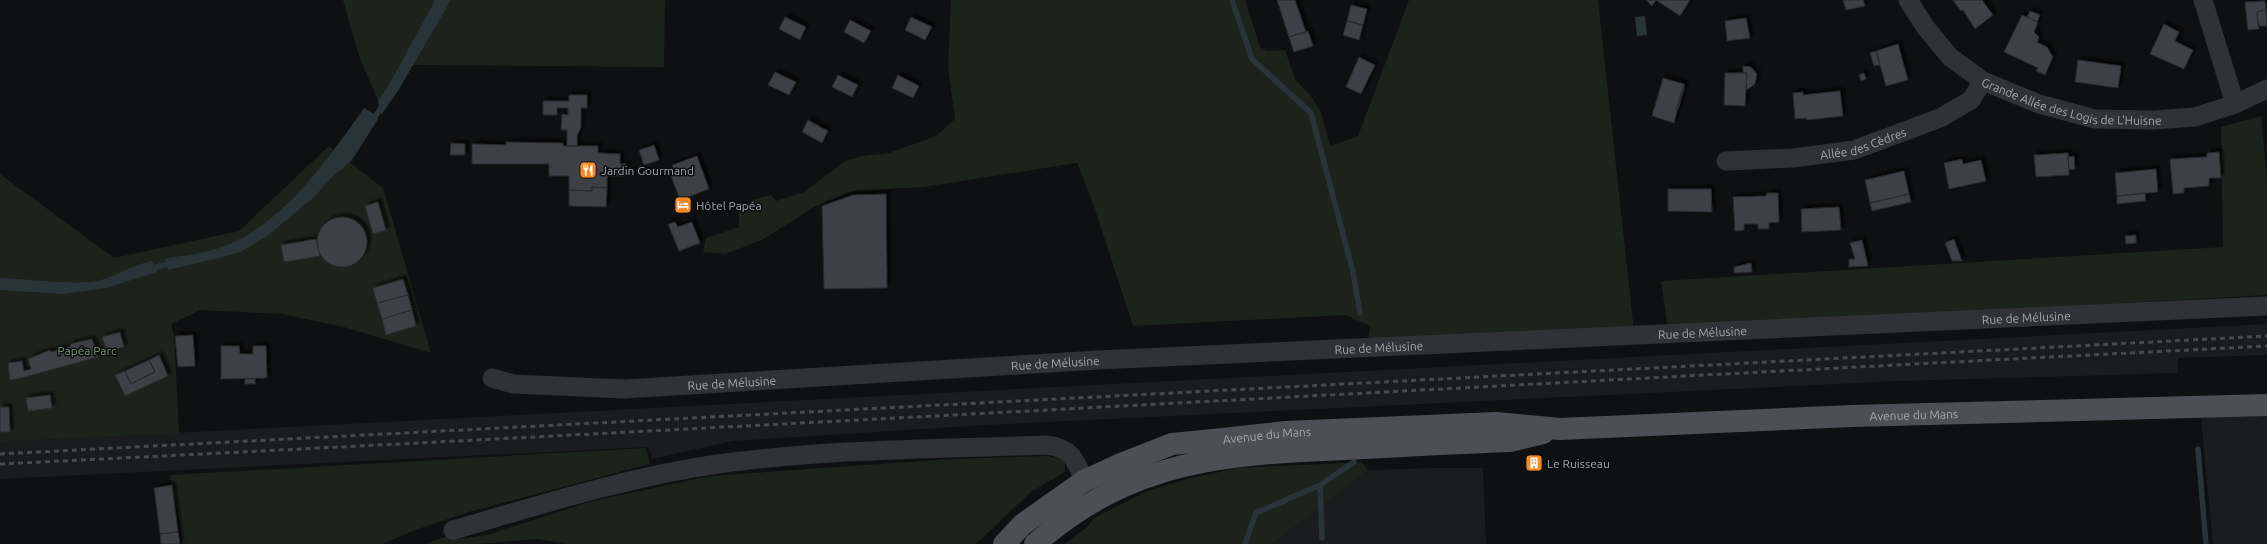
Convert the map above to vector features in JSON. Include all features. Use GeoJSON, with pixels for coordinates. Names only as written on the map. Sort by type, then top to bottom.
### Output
{"type":"FeatureCollection","features":[{"type":"Feature","properties":{"kind":"main road","name":"Avenue du Mans"},"geometry":{"type":"LineString","coordinates":[[1004,544],[1023,524],[1084,481],[1121,464],[1172,444],[1206,440],[1286,432],[1496,423],[1560,429],[1852,416],[2267,405]]}},
{"type":"Feature","properties":{"kind":"main road","name":"Avenue du Mans"},"geometry":{"type":"LineString","coordinates":[[1035,544],[1052,530],[1096,500],[1164,470],[1205,460],[1280,452],[1510,441],[1560,429]]}},
{"type":"Feature","properties":{"kind":"street","name":"Grande Allée des Logis de L'Huisne"},"geometry":{"type":"LineString","coordinates":[[1908,0],[1926,28],[1950,57],[1983,81],[2039,104],[2095,119],[2154,120],[2195,117],[2236,104],[2267,89]]}},
{"type":"Feature","properties":{"kind":"street"},"geometry":{"type":"LineString","coordinates":[[2203,0],[2236,104]]}},
{"type":"Feature","properties":{"kind":"street","name":"Allée des Cèdres"},"geometry":{"type":"LineString","coordinates":[[1726,160],[1793,158],[1854,150],[1940,118],[1970,100],[1983,81]]}},
{"type":"Feature","properties":{"kind":"street","name":"Rue de Mélusine"},"geometry":{"type":"LineString","coordinates":[[492,378],[513,384],[624,389],[1098,360],[2267,306]]}},
{"type":"Feature","properties":{"kind":"street"},"geometry":{"type":"LineString","coordinates":[[453,530],[598,489],[716,464],[768,458],[1047,445],[1059,446],[1070,453],[1077,463],[1084,481]]}},
{"type":"Feature","properties":{"kind":"shaded area"},"geometry":{"type":"Polygon","coordinates":[[[435,0],[451,0],[398,91],[381,115],[378,101],[387,88],[435,0]]]}},
{"type":"Feature","properties":{"kind":"shaded area"},"geometry":{"type":"Polygon","coordinates":[[[1645,16],[1647,35],[1637,36],[1635,17],[1645,16]]]}},
{"type":"Feature","properties":{"kind":"shaded area"},"geometry":{"type":"Polygon","coordinates":[[[364,108],[376,115],[378,119],[352,160],[332,177],[314,197],[266,237],[240,252],[168,270],[164,259],[201,253],[222,247],[244,237],[265,223],[284,207],[319,169],[364,108]]]}},
{"type":"Feature","properties":{"kind":"shaded area"},"geometry":{"type":"Polygon","coordinates":[[[152,261],[157,272],[106,288],[63,294],[0,290],[0,278],[57,282],[90,282],[98,281],[152,261]]]}},
{"type":"Feature","properties":{"kind":"shaded area"},"geometry":{"type":"Polygon","coordinates":[[[2267,324],[2267,355],[2178,358],[2178,373],[1900,381],[986,425],[733,441],[652,459],[649,447],[0,479],[0,442],[2267,324]]]}},
{"type":"Feature","properties":{"kind":"shaded area"},"geometry":{"type":"Polygon","coordinates":[[[2267,405],[2267,544],[2213,544],[2200,406],[2267,405]]]}},
{"type":"Feature","properties":{"kind":"shaded area"},"geometry":{"type":"Polygon","coordinates":[[[1483,468],[1486,544],[1268,544],[1368,470],[1483,468]]]}},
{"type":"Feature","properties":{"kind":"green space"},"geometry":{"type":"Polygon","coordinates":[[[343,0],[435,0],[387,88],[378,101],[359,56],[343,0]]]}},
{"type":"Feature","properties":{"kind":"green space"},"geometry":{"type":"Polygon","coordinates":[[[451,0],[665,0],[664,67],[413,65],[451,0]]]}},
{"type":"Feature","properties":{"kind":"green space"},"geometry":{"type":"Polygon","coordinates":[[[951,0],[1245,0],[1260,47],[1267,51],[1285,50],[1295,79],[1311,96],[1321,112],[1330,146],[1358,136],[1409,0],[1598,0],[1634,331],[1368,342],[1370,326],[1345,315],[1133,326],[1094,206],[1077,163],[923,187],[852,191],[814,207],[762,240],[725,254],[703,252],[706,238],[739,227],[739,210],[752,200],[771,195],[776,201],[804,192],[845,161],[862,156],[889,153],[936,136],[955,119],[948,68],[951,0]]]}},
{"type":"Feature","properties":{"kind":"green space"},"geometry":{"type":"Polygon","coordinates":[[[2261,116],[2267,179],[2267,295],[1668,328],[1661,281],[2223,247],[2221,127],[2261,116]]]}},
{"type":"Feature","properties":{"kind":"green space","name":"Papéa Parc"},"geometry":{"type":"Polygon","coordinates":[[[329,146],[383,188],[431,353],[344,327],[282,314],[200,310],[171,324],[174,335],[179,433],[0,442],[0,174],[114,258],[239,231],[329,146]]]}},
{"type":"Feature","properties":{"kind":"green space"},"geometry":{"type":"Polygon","coordinates":[[[646,448],[650,464],[472,511],[418,529],[382,544],[183,544],[170,475],[646,448]]]}},
{"type":"Feature","properties":{"kind":"green space"},"geometry":{"type":"Polygon","coordinates":[[[1047,456],[1065,460],[1065,472],[1031,492],[976,544],[565,544],[539,539],[479,544],[426,544],[452,534],[458,539],[486,535],[593,501],[710,476],[951,459],[1047,456]]]}},
{"type":"Feature","properties":{"kind":"green space"},"geometry":{"type":"Polygon","coordinates":[[[1362,462],[1368,470],[1271,544],[1065,544],[1087,527],[1094,518],[1148,491],[1187,479],[1238,468],[1362,462]]]}},
{"type":"Feature","properties":{"kind":"building"},"geometry":{"type":"Polygon","coordinates":[[[1277,0],[1295,0],[1306,32],[1289,37],[1277,0]]]}},
{"type":"Feature","properties":{"kind":"building"},"geometry":{"type":"Polygon","coordinates":[[[1646,0],[1656,0],[1652,6],[1646,0]]]}},
{"type":"Feature","properties":{"kind":"building"},"geometry":{"type":"Polygon","coordinates":[[[1656,0],[1690,0],[1680,16],[1656,0]]]}},
{"type":"Feature","properties":{"kind":"building"},"geometry":{"type":"Polygon","coordinates":[[[1843,0],[1863,0],[1865,6],[1846,10],[1843,0]]]}},
{"type":"Feature","properties":{"kind":"building"},"geometry":{"type":"Polygon","coordinates":[[[1953,0],[1982,0],[1993,15],[1975,29],[1963,10],[1961,11],[1953,0]]]}},
{"type":"Feature","properties":{"kind":"building"},"geometry":{"type":"Polygon","coordinates":[[[2265,1],[2266,10],[2257,12],[2259,29],[2248,30],[2245,2],[2265,1]]]}},
{"type":"Feature","properties":{"kind":"building"},"geometry":{"type":"Polygon","coordinates":[[[1351,5],[1367,9],[1363,25],[1347,21],[1351,5]]]}},
{"type":"Feature","properties":{"kind":"building"},"geometry":{"type":"Polygon","coordinates":[[[2266,10],[2267,26],[2258,26],[2257,12],[2266,10]]]}},
{"type":"Feature","properties":{"kind":"building"},"geometry":{"type":"Polygon","coordinates":[[[2030,11],[2040,15],[2037,22],[2027,17],[2030,11]]]}},
{"type":"Feature","properties":{"kind":"building"},"geometry":{"type":"Polygon","coordinates":[[[2022,15],[2038,22],[2034,32],[2039,37],[2037,42],[2047,47],[2053,57],[2045,75],[2036,71],[2038,68],[2004,52],[2022,15]]]}},
{"type":"Feature","properties":{"kind":"building"},"geometry":{"type":"Polygon","coordinates":[[[785,17],[806,27],[800,40],[779,29],[785,17]]]}},
{"type":"Feature","properties":{"kind":"building"},"geometry":{"type":"Polygon","coordinates":[[[911,17],[932,27],[925,40],[905,30],[911,17]]]}},
{"type":"Feature","properties":{"kind":"building"},"geometry":{"type":"Polygon","coordinates":[[[1746,18],[1750,38],[1727,41],[1725,21],[1746,18]]]}},
{"type":"Feature","properties":{"kind":"building"},"geometry":{"type":"Polygon","coordinates":[[[850,20],[871,31],[864,43],[844,32],[850,20]]]}},
{"type":"Feature","properties":{"kind":"building"},"geometry":{"type":"Polygon","coordinates":[[[1347,21],[1363,25],[1359,40],[1343,35],[1347,21]]]}},
{"type":"Feature","properties":{"kind":"building"},"geometry":{"type":"Polygon","coordinates":[[[2164,24],[2179,32],[2175,41],[2193,50],[2184,69],[2150,54],[2164,24]]]}},
{"type":"Feature","properties":{"kind":"building"},"geometry":{"type":"Polygon","coordinates":[[[1308,31],[1313,46],[1294,52],[1289,37],[1308,31]]]}},
{"type":"Feature","properties":{"kind":"building"},"geometry":{"type":"Polygon","coordinates":[[[1898,44],[1908,80],[1886,86],[1876,51],[1898,44]]]}},
{"type":"Feature","properties":{"kind":"building"},"geometry":{"type":"Polygon","coordinates":[[[1876,51],[1880,65],[1874,66],[1870,53],[1876,51]]]}},
{"type":"Feature","properties":{"kind":"building"},"geometry":{"type":"Polygon","coordinates":[[[1359,57],[1375,65],[1361,94],[1346,87],[1359,57]]]}},
{"type":"Feature","properties":{"kind":"building"},"geometry":{"type":"Polygon","coordinates":[[[2078,60],[2121,66],[2118,88],[2075,82],[2078,60]]]}},
{"type":"Feature","properties":{"kind":"building"},"geometry":{"type":"Polygon","coordinates":[[[1743,66],[1751,67],[1757,74],[1755,84],[1748,89],[1746,89],[1747,73],[1743,73],[1743,66]]]}},
{"type":"Feature","properties":{"kind":"building"},"geometry":{"type":"Polygon","coordinates":[[[775,72],[796,82],[789,95],[768,85],[775,72]]]}},
{"type":"Feature","properties":{"kind":"building"},"geometry":{"type":"Polygon","coordinates":[[[1725,73],[1747,73],[1745,106],[1724,105],[1725,73]]]}},
{"type":"Feature","properties":{"kind":"building"},"geometry":{"type":"Polygon","coordinates":[[[1864,73],[1866,79],[1861,81],[1859,75],[1864,73]]]}},
{"type":"Feature","properties":{"kind":"building"},"geometry":{"type":"Polygon","coordinates":[[[838,75],[858,85],[852,97],[832,87],[838,75]]]}},
{"type":"Feature","properties":{"kind":"building"},"geometry":{"type":"Polygon","coordinates":[[[898,75],[919,86],[913,98],[892,88],[898,75]]]}},
{"type":"Feature","properties":{"kind":"building"},"geometry":{"type":"Polygon","coordinates":[[[1663,78],[1684,84],[1674,123],[1652,116],[1663,78]]]}},
{"type":"Feature","properties":{"kind":"building"},"geometry":{"type":"Polygon","coordinates":[[[1684,84],[1685,85],[1678,110],[1676,109],[1684,84]]]}},
{"type":"Feature","properties":{"kind":"building"},"geometry":{"type":"Polygon","coordinates":[[[1840,91],[1843,116],[1807,120],[1806,118],[1795,119],[1793,93],[1803,92],[1803,95],[1840,91]]]}},
{"type":"Feature","properties":{"kind":"building"},"geometry":{"type":"Polygon","coordinates":[[[569,95],[587,95],[587,108],[581,108],[581,127],[577,136],[577,146],[567,146],[567,130],[561,130],[562,114],[568,115],[568,108],[557,108],[557,115],[543,115],[543,101],[569,101],[569,95]]]}},
{"type":"Feature","properties":{"kind":"building"},"geometry":{"type":"Polygon","coordinates":[[[808,120],[828,131],[822,143],[802,132],[808,120]]]}},
{"type":"Feature","properties":{"kind":"building","name":"Jardin Gourmand"},"geometry":{"type":"Polygon","coordinates":[[[506,142],[563,143],[563,146],[598,146],[598,153],[620,154],[620,164],[626,164],[626,176],[607,176],[607,188],[592,187],[592,191],[569,190],[569,176],[549,176],[549,164],[472,164],[472,144],[506,145],[506,142]]]}},
{"type":"Feature","properties":{"kind":"building"},"geometry":{"type":"Polygon","coordinates":[[[451,143],[465,144],[465,155],[450,155],[451,143]]]}},
{"type":"Feature","properties":{"kind":"building"},"geometry":{"type":"Polygon","coordinates":[[[654,145],[659,160],[644,165],[639,150],[654,145]]]}},
{"type":"Feature","properties":{"kind":"building"},"geometry":{"type":"Polygon","coordinates":[[[2219,152],[2221,178],[2209,178],[2209,186],[2184,188],[2184,193],[2173,194],[2170,159],[2207,157],[2207,153],[2219,152]]]}},
{"type":"Feature","properties":{"kind":"building"},"geometry":{"type":"Polygon","coordinates":[[[2068,153],[2069,175],[2036,177],[2034,155],[2068,153]]]}},
{"type":"Feature","properties":{"kind":"building"},"geometry":{"type":"Polygon","coordinates":[[[697,156],[709,189],[680,200],[671,176],[676,174],[672,165],[697,156]]]}},
{"type":"Feature","properties":{"kind":"building"},"geometry":{"type":"Polygon","coordinates":[[[2074,156],[2075,169],[2069,170],[2068,157],[2074,156]]]}},
{"type":"Feature","properties":{"kind":"building"},"geometry":{"type":"Polygon","coordinates":[[[1962,159],[1963,164],[1981,160],[1986,181],[1949,189],[1944,163],[1962,159]]]}},
{"type":"Feature","properties":{"kind":"building"},"geometry":{"type":"Polygon","coordinates":[[[2156,169],[2158,192],[2117,196],[2115,173],[2156,169]]]}},
{"type":"Feature","properties":{"kind":"building"},"geometry":{"type":"Polygon","coordinates":[[[1904,171],[1909,194],[1870,203],[1865,180],[1904,171]]]}},
{"type":"Feature","properties":{"kind":"building"},"geometry":{"type":"Polygon","coordinates":[[[592,187],[607,188],[606,207],[569,206],[569,190],[592,191],[592,187]]]}},
{"type":"Feature","properties":{"kind":"building"},"geometry":{"type":"Polygon","coordinates":[[[1668,189],[1711,189],[1712,212],[1668,211],[1668,189]]]}},
{"type":"Feature","properties":{"kind":"building"},"geometry":{"type":"Polygon","coordinates":[[[1767,193],[1778,193],[1779,222],[1769,223],[1769,229],[1758,229],[1758,224],[1744,224],[1744,230],[1735,231],[1733,197],[1766,196],[1767,193]]]}},
{"type":"Feature","properties":{"kind":"building"},"geometry":{"type":"Polygon","coordinates":[[[2145,193],[2146,201],[2117,204],[2117,196],[2145,193]]]}},
{"type":"Feature","properties":{"kind":"building"},"geometry":{"type":"Polygon","coordinates":[[[886,194],[887,288],[824,289],[822,206],[853,195],[886,194]]]}},
{"type":"Feature","properties":{"kind":"building"},"geometry":{"type":"Polygon","coordinates":[[[1909,194],[1911,202],[1872,211],[1870,203],[1909,194]]]}},
{"type":"Feature","properties":{"kind":"building"},"geometry":{"type":"Polygon","coordinates":[[[378,202],[386,230],[373,234],[365,206],[378,202]]]}},
{"type":"Feature","properties":{"kind":"building"},"geometry":{"type":"Polygon","coordinates":[[[1839,207],[1841,230],[1802,232],[1801,209],[1839,207]]]}},
{"type":"Feature","properties":{"kind":"building"},"geometry":{"type":"Polygon","coordinates":[[[347,217],[352,218],[360,224],[366,232],[366,252],[360,260],[352,266],[337,267],[332,266],[324,260],[318,252],[317,237],[318,232],[324,224],[332,218],[347,217]]]}},
{"type":"Feature","properties":{"kind":"building"},"geometry":{"type":"Polygon","coordinates":[[[675,222],[678,227],[692,222],[700,243],[679,251],[668,224],[675,222]]]}},
{"type":"Feature","properties":{"kind":"building"},"geometry":{"type":"Polygon","coordinates":[[[2136,235],[2136,243],[2126,244],[2125,236],[2136,235]]]}},
{"type":"Feature","properties":{"kind":"building"},"geometry":{"type":"Polygon","coordinates":[[[316,239],[320,256],[284,262],[281,245],[316,239]]]}},
{"type":"Feature","properties":{"kind":"building"},"geometry":{"type":"Polygon","coordinates":[[[1954,239],[1962,261],[1952,261],[1945,243],[1954,239]]]}},
{"type":"Feature","properties":{"kind":"building"},"geometry":{"type":"Polygon","coordinates":[[[1862,240],[1868,266],[1849,267],[1849,259],[1855,259],[1850,243],[1862,240]]]}},
{"type":"Feature","properties":{"kind":"building"},"geometry":{"type":"Polygon","coordinates":[[[1751,263],[1752,272],[1734,273],[1734,267],[1751,263]]]}},
{"type":"Feature","properties":{"kind":"building"},"geometry":{"type":"Polygon","coordinates":[[[403,279],[408,295],[377,303],[373,288],[403,279]]]}},
{"type":"Feature","properties":{"kind":"building"},"geometry":{"type":"Polygon","coordinates":[[[408,295],[412,310],[382,319],[377,303],[408,295]]]}},
{"type":"Feature","properties":{"kind":"building"},"geometry":{"type":"Polygon","coordinates":[[[412,310],[416,326],[386,335],[382,319],[412,310]]]}},
{"type":"Feature","properties":{"kind":"building"},"geometry":{"type":"Polygon","coordinates":[[[120,332],[124,347],[107,352],[102,337],[120,332]]]}},
{"type":"Feature","properties":{"kind":"building"},"geometry":{"type":"Polygon","coordinates":[[[193,335],[195,366],[178,367],[175,336],[193,335]]]}},
{"type":"Feature","properties":{"kind":"building"},"geometry":{"type":"Polygon","coordinates":[[[92,339],[98,357],[10,380],[8,363],[22,361],[24,371],[31,369],[28,359],[50,350],[51,352],[71,346],[70,344],[92,339]]]}},
{"type":"Feature","properties":{"kind":"building"},"geometry":{"type":"Polygon","coordinates":[[[221,346],[239,346],[240,354],[253,354],[253,346],[266,346],[267,378],[221,379],[221,346]]]}},
{"type":"Feature","properties":{"kind":"building"},"geometry":{"type":"Polygon","coordinates":[[[159,355],[168,376],[125,396],[115,375],[125,371],[131,384],[155,372],[149,360],[159,355]]]}},
{"type":"Feature","properties":{"kind":"building"},"geometry":{"type":"Polygon","coordinates":[[[149,360],[155,372],[131,384],[125,371],[149,360]]]}},
{"type":"Feature","properties":{"kind":"building"},"geometry":{"type":"Polygon","coordinates":[[[245,379],[255,379],[255,384],[245,384],[245,379]]]}},
{"type":"Feature","properties":{"kind":"building"},"geometry":{"type":"Polygon","coordinates":[[[50,395],[52,408],[28,411],[26,398],[50,395]]]}},
{"type":"Feature","properties":{"kind":"building"},"geometry":{"type":"Polygon","coordinates":[[[0,407],[9,407],[10,432],[0,432],[0,407]]]}},
{"type":"Feature","properties":{"kind":"building","name":"Le Ruisseau"},"geometry":{"type":"Polygon","coordinates":[[[1530,459],[1538,459],[1539,466],[1530,467],[1530,459]]]}},
{"type":"Feature","properties":{"kind":"building"},"geometry":{"type":"Polygon","coordinates":[[[172,485],[178,532],[160,534],[154,488],[172,485]]]}},
{"type":"Feature","properties":{"kind":"building"},"geometry":{"type":"Polygon","coordinates":[[[178,532],[180,544],[161,544],[160,534],[178,532]]]}},
{"type":"Feature","properties":{"kind":"waterway"},"geometry":{"type":"LineString","coordinates":[[1232,0],[1252,59],[1311,113],[1353,272],[1360,313]]}},
{"type":"Feature","properties":{"kind":"waterway"},"geometry":{"type":"LineString","coordinates":[[373,120],[383,104]]}},
{"type":"Feature","properties":{"kind":"waterway"},"geometry":{"type":"LineString","coordinates":[[148,269],[172,263]]}},
{"type":"Feature","properties":{"kind":"waterway"},"geometry":{"type":"LineString","coordinates":[[2198,449],[2206,544]]}},
{"type":"Feature","properties":{"kind":"waterway"},"geometry":{"type":"LineString","coordinates":[[1322,538],[1320,485],[1354,462]]}},
{"type":"Feature","properties":{"kind":"waterway"},"geometry":{"type":"LineString","coordinates":[[1245,544],[1256,513],[1320,485]]}},
{"type":"Feature","properties":{"kind":"railway"},"geometry":{"type":"LineString","coordinates":[[0,454],[2267,336]]}},
{"type":"Feature","properties":{"kind":"railway"},"geometry":{"type":"LineString","coordinates":[[0,464],[2267,346]]}},
{"type":"Feature","properties":{"kind":"place","name":"Jardin Gourmand"},"geometry":{"type":"Point","coordinates":[588,170]}},
{"type":"Feature","properties":{"kind":"place","name":"Hôtel Papéa"},"geometry":{"type":"Point","coordinates":[683,205]}},
{"type":"Feature","properties":{"kind":"place","name":"Le Ruisseau"},"geometry":{"type":"Point","coordinates":[1534,463]}}]}
